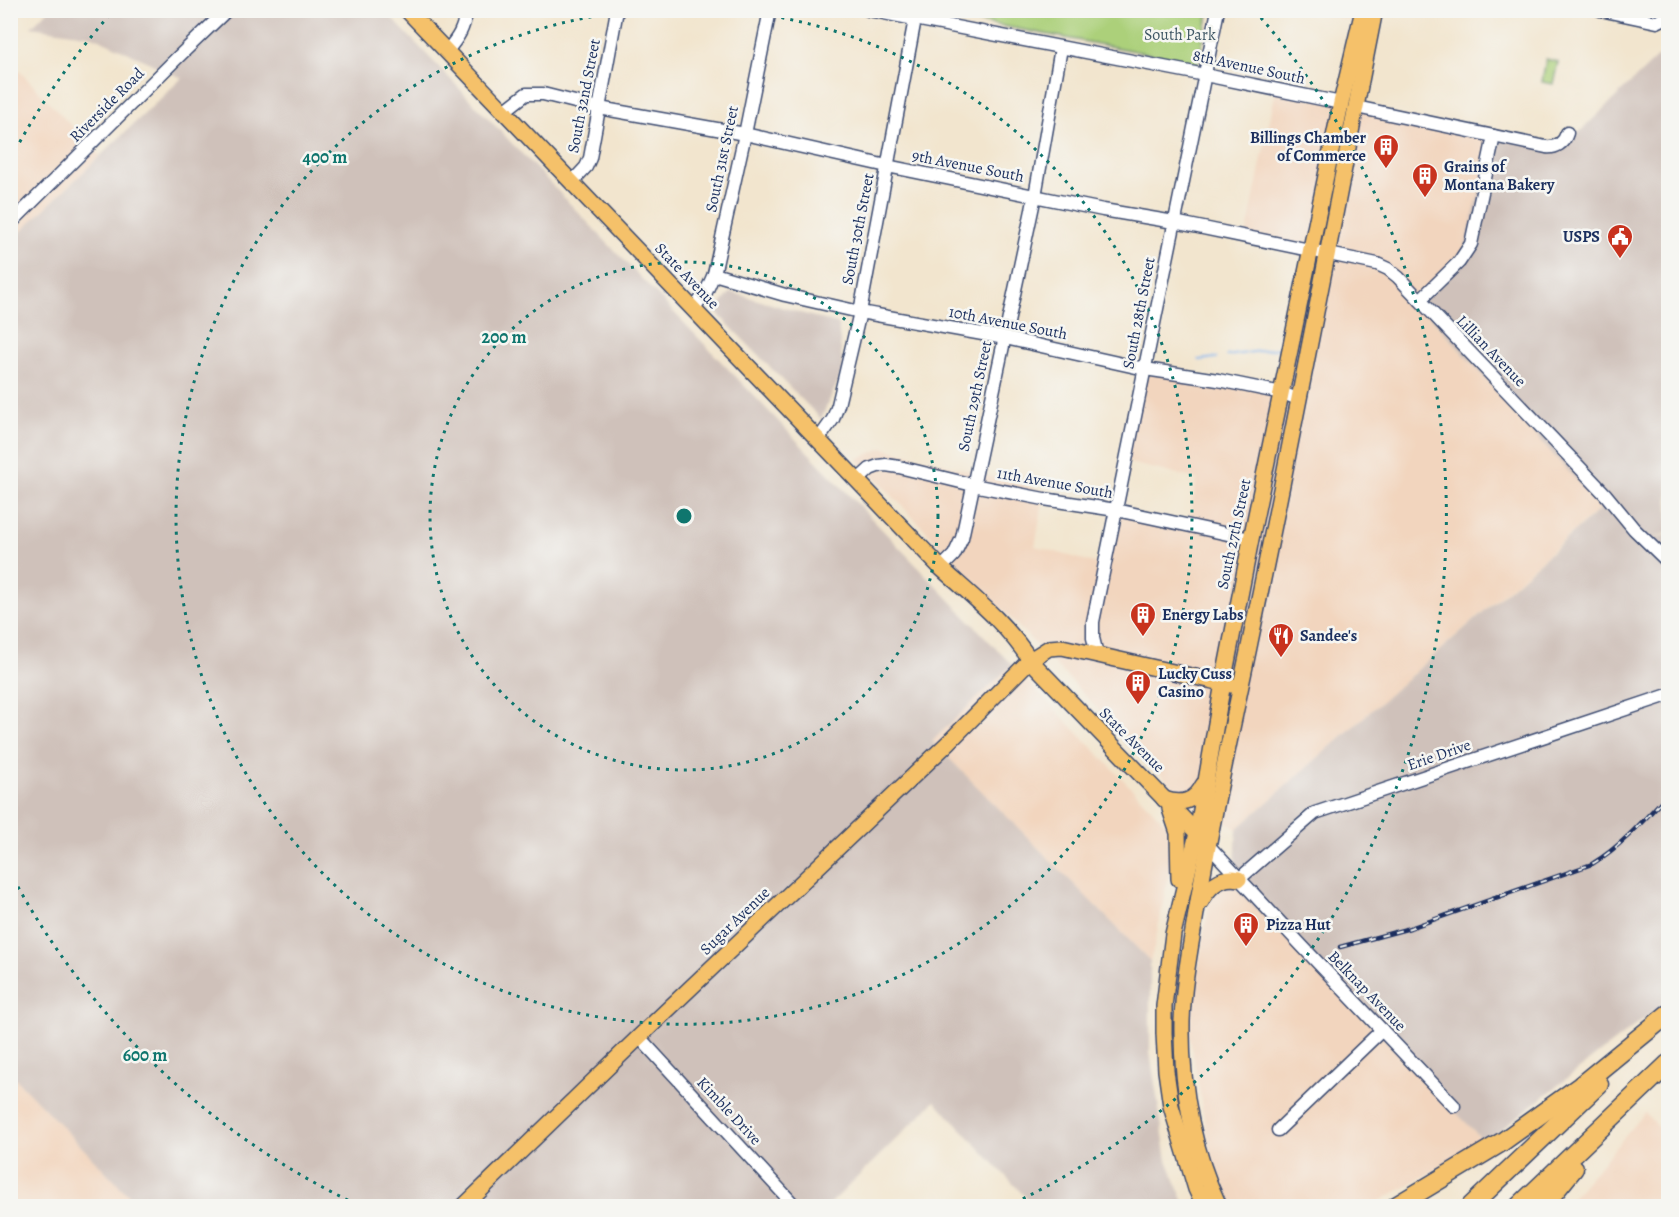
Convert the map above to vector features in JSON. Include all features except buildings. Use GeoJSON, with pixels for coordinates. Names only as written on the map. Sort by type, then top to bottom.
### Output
{"type":"FeatureCollection","features":[{"type":"Feature","properties":{"kind":"highway"},"geometry":{"type":"LineString","coordinates":[[1396,1206],[1502,1142],[1580,1086],[1668,1014]]}},
{"type":"Feature","properties":{"kind":"highway"},"geometry":{"type":"LineString","coordinates":[[1471,1206],[1668,1019]]}},
{"type":"Feature","properties":{"kind":"highway"},"geometry":{"type":"LineString","coordinates":[[1519,1206],[1668,1065]]}},
{"type":"Feature","properties":{"kind":"highway"},"geometry":{"type":"LineString","coordinates":[[1543,1206],[1586,1153],[1668,1065]]}},
{"type":"Feature","properties":{"kind":"main road","name":"State Avenue"},"geometry":{"type":"LineString","coordinates":[[407,10],[941,568],[986,622],[1015,651],[1030,660],[1208,845]]}},
{"type":"Feature","properties":{"kind":"main road","name":"South 27th Street"},"geometry":{"type":"LineString","coordinates":[[1204,1206],[1196,1189],[1171,1107],[1166,1071],[1164,1006],[1173,934],[1197,833],[1222,683],[1251,539],[1341,103],[1363,10]]}},
{"type":"Feature","properties":{"kind":"main road"},"geometry":{"type":"LineString","coordinates":[[1220,1206],[1205,1171],[1192,1128],[1182,1061],[1182,1018],[1186,977],[1208,845],[1375,10]]}},
{"type":"Feature","properties":{"kind":"main road","name":"Sugar Avenue"},"geometry":{"type":"LineString","coordinates":[[464,1206],[941,749],[1030,660],[1048,648],[1062,647],[1241,687]]}},
{"type":"Feature","properties":{"kind":"main road"},"geometry":{"type":"LineString","coordinates":[[1164,799],[1175,802],[1191,800],[1206,779]]}},
{"type":"Feature","properties":{"kind":"main road"},"geometry":{"type":"LineString","coordinates":[[1164,799],[1174,817],[1179,833],[1178,915]]}},
{"type":"Feature","properties":{"kind":"main road"},"geometry":{"type":"LineString","coordinates":[[1196,913],[1206,893],[1214,884],[1226,879],[1239,879]]}},
{"type":"Feature","properties":{"kind":"street","name":"Riverside Road"},"geometry":{"type":"LineString","coordinates":[[10,224],[227,10]]}},
{"type":"Feature","properties":{"kind":"street"},"geometry":{"type":"LineString","coordinates":[[446,52],[463,28],[467,10]]}},
{"type":"Feature","properties":{"kind":"street","name":"South 32nd Street"},"geometry":{"type":"LineString","coordinates":[[572,182],[586,167],[590,158],[617,10]]}},
{"type":"Feature","properties":{"kind":"street","name":"South 31st Street"},"geometry":{"type":"LineString","coordinates":[[694,309],[706,292],[714,274],[770,10]]}},
{"type":"Feature","properties":{"kind":"street","name":"8th Avenue South"},"geometry":{"type":"LineString","coordinates":[[868,10],[1341,103]]}},
{"type":"Feature","properties":{"kind":"street","name":"South 28th Street"},"geometry":{"type":"LineString","coordinates":[[1097,654],[1093,638],[1093,622],[1218,10]]}},
{"type":"Feature","properties":{"kind":"street"},"geometry":{"type":"LineString","coordinates":[[1600,10],[1657,22],[1668,14]]}},
{"type":"Feature","properties":{"kind":"street","name":"South 30th Street"},"geometry":{"type":"LineString","coordinates":[[818,440],[833,419],[838,405],[860,312],[915,19]]}},
{"type":"Feature","properties":{"kind":"street","name":"South 29th Street"},"geometry":{"type":"LineString","coordinates":[[941,568],[954,555],[962,538],[1035,196],[1061,48]]}},
{"type":"Feature","properties":{"kind":"street","name":"9th Avenue South"},"geometry":{"type":"LineString","coordinates":[[503,112],[526,94],[543,94],[599,108],[745,134],[887,166],[1311,250],[1377,264],[1388,269],[1420,300]]}},
{"type":"Feature","properties":{"kind":"street"},"geometry":{"type":"LineString","coordinates":[[1356,107],[1551,147],[1560,144],[1566,134]]}},
{"type":"Feature","properties":{"kind":"street"},"geometry":{"type":"LineString","coordinates":[[1420,300],[1459,262],[1471,244],[1494,136]]}},
{"type":"Feature","properties":{"kind":"street","name":"10th Avenue South"},"geometry":{"type":"LineString","coordinates":[[714,274],[785,296],[1005,338],[1145,369],[1218,380],[1282,393],[1298,399]]}},
{"type":"Feature","properties":{"kind":"street","name":"Lillian Avenue"},"geometry":{"type":"LineString","coordinates":[[1420,300],[1606,495],[1634,529],[1668,562]]}},
{"type":"Feature","properties":{"kind":"street","name":"11th Avenue South"},"geometry":{"type":"LineString","coordinates":[[857,481],[870,469],[886,465],[973,485],[1116,510],[1251,539]]}},
{"type":"Feature","properties":{"kind":"street","name":"South 28th Street"},"geometry":{"type":"LineString","coordinates":[[1072,649],[1085,638],[1093,622]]}},
{"type":"Feature","properties":{"kind":"street","name":"Erie Drive"},"geometry":{"type":"LineString","coordinates":[[1239,879],[1315,813],[1668,695]]}},
{"type":"Feature","properties":{"kind":"street","name":"Belknap Avenue"},"geometry":{"type":"LineString","coordinates":[[1208,845],[1454,1106]]}},
{"type":"Feature","properties":{"kind":"street"},"geometry":{"type":"LineString","coordinates":[[1278,1130],[1382,1030]]}},
{"type":"Feature","properties":{"kind":"street","name":"Kimble Drive"},"geometry":{"type":"LineString","coordinates":[[639,1037],[795,1206]]}},
{"type":"Feature","properties":{"kind":"shaded area"},"geometry":{"type":"Polygon","coordinates":[[[48,11],[385,11],[1012,665],[932,741],[1150,961],[1150,1053],[1167,1160],[1185,1205],[1034,1206],[935,1101],[828,1206],[139,1206],[11,1074],[11,241],[182,78],[93,36],[31,27],[48,11]]]}},
{"type":"Feature","properties":{"kind":"shaded area"},"geometry":{"type":"Polygon","coordinates":[[[1310,11],[1363,11],[1361,23],[1310,11]]]}},
{"type":"Feature","properties":{"kind":"shaded area"},"geometry":{"type":"Polygon","coordinates":[[[1668,47],[1668,533],[1652,538],[1668,535],[1668,1000],[1485,1142],[1234,886],[1237,829],[1601,508],[1419,304],[1460,265],[1494,136],[1561,150],[1668,47]]]}},
{"type":"Feature","properties":{"kind":"shaded area"},"geometry":{"type":"Polygon","coordinates":[[[11,62],[100,156],[11,241],[11,62]]]}},
{"type":"Feature","properties":{"kind":"shaded area"},"geometry":{"type":"Polygon","coordinates":[[[1276,89],[1494,136],[1473,245],[1419,305],[1601,507],[1237,829],[1177,791],[857,459],[883,448],[1045,491],[1035,546],[1104,566],[1116,510],[1188,524],[1197,479],[1126,462],[1145,369],[1282,393],[1311,251],[1246,237],[1276,89]]]}},
{"type":"Feature","properties":{"kind":"shaded area"},"geometry":{"type":"Polygon","coordinates":[[[731,292],[838,324],[843,370],[821,419],[715,311],[731,292]]]}},
{"type":"Feature","properties":{"kind":"shaded area"},"geometry":{"type":"Polygon","coordinates":[[[1012,665],[1170,828],[1174,847],[1150,961],[932,741],[1012,665]]]}},
{"type":"Feature","properties":{"kind":"shaded area"},"geometry":{"type":"Polygon","coordinates":[[[1219,885],[1234,886],[1485,1142],[1371,1206],[1233,1206],[1210,1152],[1189,1032],[1209,900],[1219,885]]]}},
{"type":"Feature","properties":{"kind":"shaded area"},"geometry":{"type":"Polygon","coordinates":[[[11,1074],[139,1206],[11,1206],[11,1074]]]}},
{"type":"Feature","properties":{"kind":"shaded area"},"geometry":{"type":"Polygon","coordinates":[[[1645,1113],[1668,1137],[1668,1206],[1565,1206],[1645,1113]]]}},
{"type":"Feature","properties":{"kind":"green space","name":"South Park"},"geometry":{"type":"Polygon","coordinates":[[[923,11],[1209,11],[1198,63],[923,11]]]}},
{"type":"Feature","properties":{"kind":"green space"},"geometry":{"type":"Polygon","coordinates":[[[1546,59],[1558,62],[1553,84],[1542,82],[1546,59]]]}},
{"type":"Feature","properties":{"kind":"waterway"},"geometry":{"type":"LineString","coordinates":[[1227,356],[1279,348]]}},
{"type":"Feature","properties":{"kind":"waterway"},"geometry":{"type":"LineString","coordinates":[[1199,360],[1216,358]]}},
{"type":"Feature","properties":{"kind":"railway"},"geometry":{"type":"LineString","coordinates":[[1340,947],[1410,928],[1592,864],[1623,841],[1668,794]]}},
{"type":"Feature","properties":{"kind":"place","name":"Billings Chamber of Commerce"},"geometry":{"type":"Point","coordinates":[1386,170]}},
{"type":"Feature","properties":{"kind":"place","name":"Grains of Montana Bakery"},"geometry":{"type":"Point","coordinates":[1425,199]}},
{"type":"Feature","properties":{"kind":"place","name":"USPS"},"geometry":{"type":"Point","coordinates":[1620,260]}},
{"type":"Feature","properties":{"kind":"place","name":"Energy Labs"},"geometry":{"type":"Point","coordinates":[1143,638]}},
{"type":"Feature","properties":{"kind":"place","name":"Sandee's"},"geometry":{"type":"Point","coordinates":[1281,659]}},
{"type":"Feature","properties":{"kind":"place","name":"Lucky Cuss Casino"},"geometry":{"type":"Point","coordinates":[1138,706]}},
{"type":"Feature","properties":{"kind":"place","name":"Pizza Hut"},"geometry":{"type":"Point","coordinates":[1246,948]}}]}
